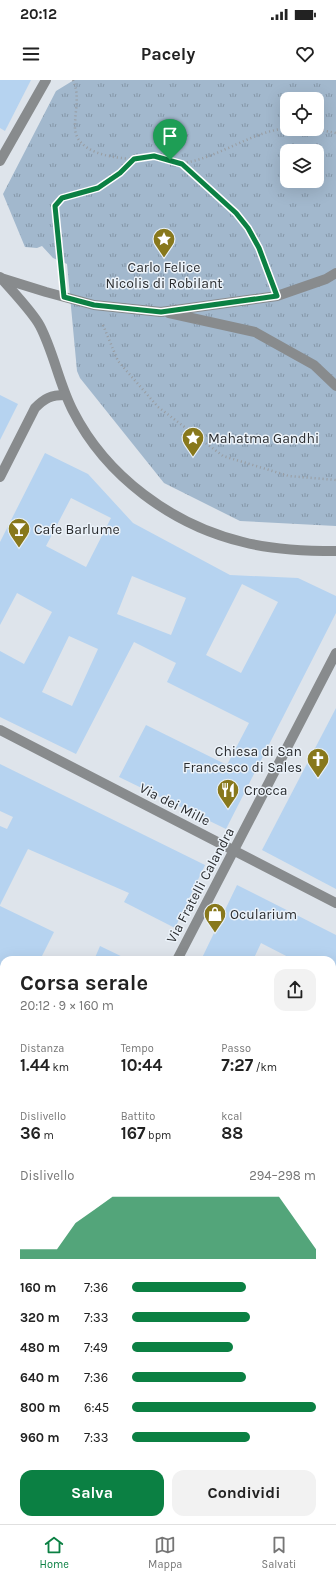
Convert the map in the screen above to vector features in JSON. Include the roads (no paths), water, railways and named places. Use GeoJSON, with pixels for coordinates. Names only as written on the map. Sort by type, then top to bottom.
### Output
{"type":"FeatureCollection","features":[{"type":"Feature","properties":{"kind":"street"},"geometry":{"type":"LineString","coordinates":[[0,161],[46,80]]}},
{"type":"Feature","properties":{"kind":"street"},"geometry":{"type":"LineString","coordinates":[[161,312],[277,296],[326,279],[336,273]]}},
{"type":"Feature","properties":{"kind":"street"},"geometry":{"type":"LineString","coordinates":[[0,277],[94,305],[161,312],[255,332],[314,365],[336,386]]}},
{"type":"Feature","properties":{"kind":"street"},"geometry":{"type":"LineString","coordinates":[[0,277],[40,326],[65,395],[87,437],[110,465],[139,491],[187,522],[215,534],[244,543],[279,548],[336,551]]}},
{"type":"Feature","properties":{"kind":"street"},"geometry":{"type":"LineString","coordinates":[[0,476],[35,408],[43,400],[53,395],[65,395]]}},
{"type":"Feature","properties":{"kind":"street","name":"Via Fratelli Calandra"},"geometry":{"type":"LineString","coordinates":[[179,956],[336,654]]}},
{"type":"Feature","properties":{"kind":"street","name":"Via dei Mille"},"geometry":{"type":"LineString","coordinates":[[0,730],[336,903]]}},
{"type":"Feature","properties":{"kind":"place","name":"Carlo Felice Nicolis di Robilant"},"geometry":{"type":"Point","coordinates":[164,258]}},
{"type":"Feature","properties":{"kind":"place","name":"Mahatma Gandhi"},"geometry":{"type":"Point","coordinates":[193,458]}},
{"type":"Feature","properties":{"kind":"place","name":"Cafe Barlume"},"geometry":{"type":"Point","coordinates":[19,548]}},
{"type":"Feature","properties":{"kind":"place","name":"Chiesa di San Francesco di Sales"},"geometry":{"type":"Point","coordinates":[318,778]}},
{"type":"Feature","properties":{"kind":"place","name":"Crocca"},"geometry":{"type":"Point","coordinates":[228,810]}},
{"type":"Feature","properties":{"kind":"place","name":"Ocularium"},"geometry":{"type":"Point","coordinates":[215,934]}}]}
